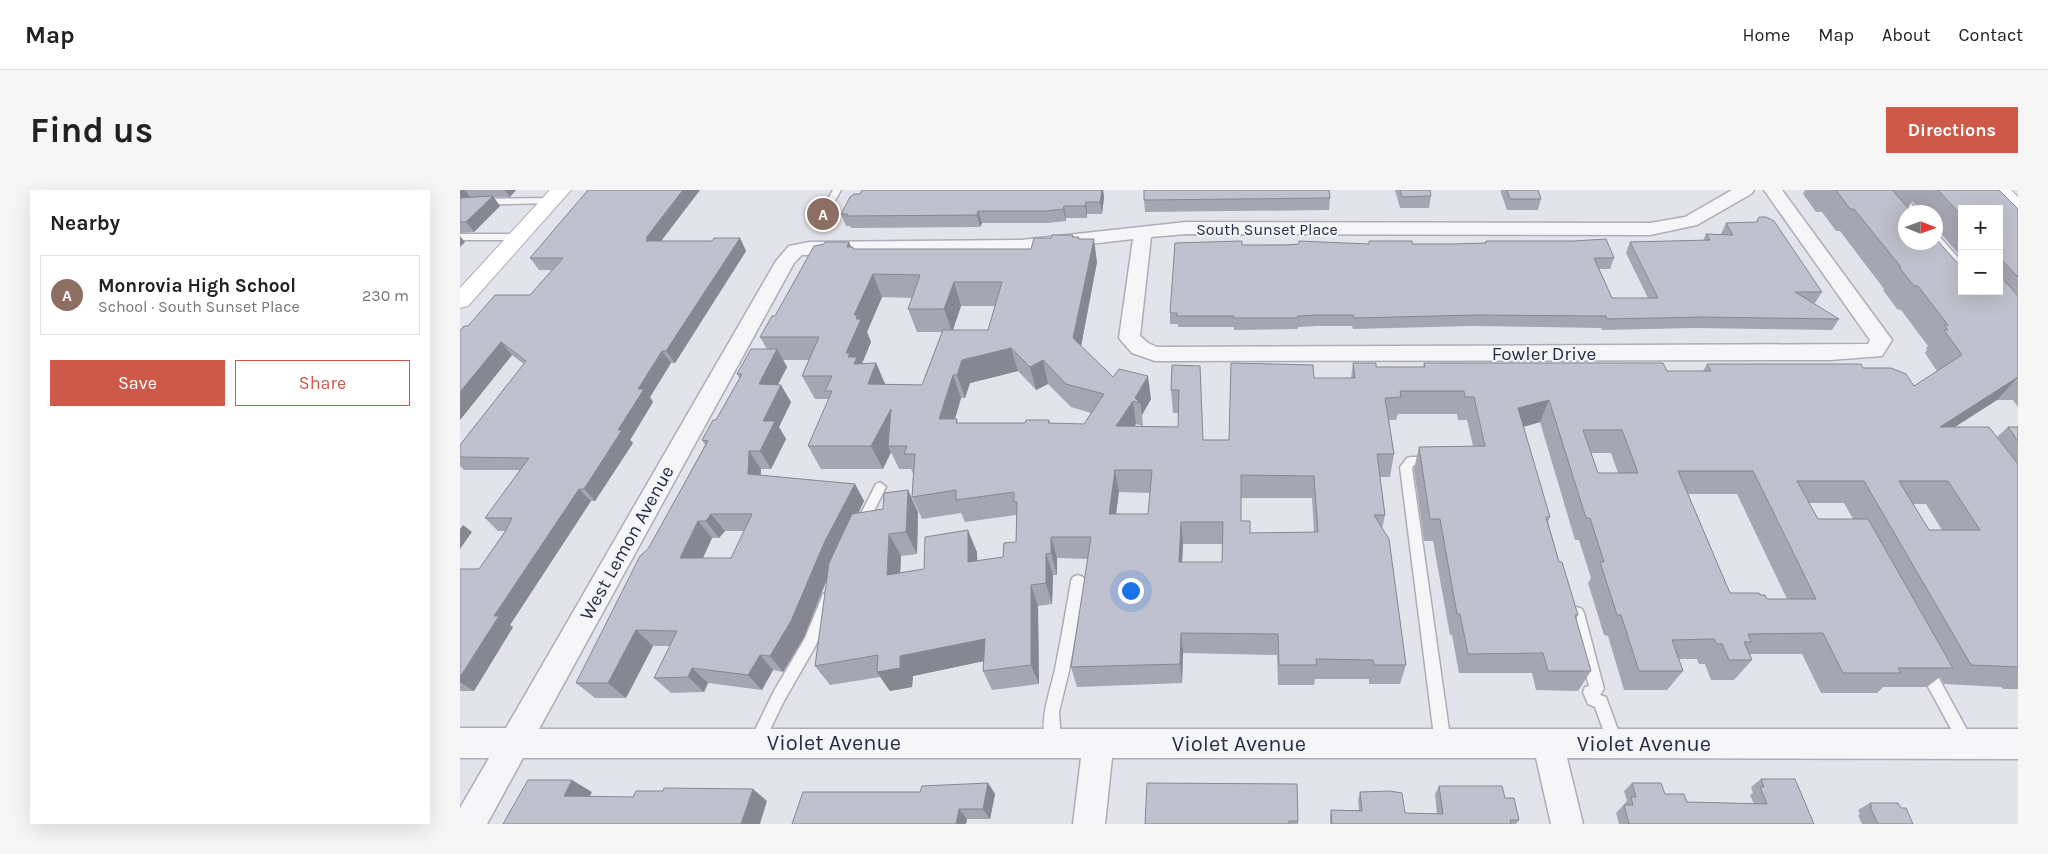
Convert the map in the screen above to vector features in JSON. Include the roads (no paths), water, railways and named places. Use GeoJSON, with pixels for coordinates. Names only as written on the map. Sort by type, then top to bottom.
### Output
{"type":"FeatureCollection","features":[{"type":"Feature","properties":{"kind":"street","name":"South Sunset Place"},"geometry":{"type":"LineString","coordinates":[[786,261],[796,250],[809,248],[1022,246],[1143,231],[1186,228],[1650,229],[1691,221],[1745,190]]}},
{"type":"Feature","properties":{"kind":"street","name":"Fowler Drive"},"geometry":{"type":"LineString","coordinates":[[1143,231],[1130,338],[1140,348],[1155,354],[1830,353],[1874,351],[1881,340],[1773,190]]}},
{"type":"Feature","properties":{"kind":"street"},"geometry":{"type":"LineString","coordinates":[[2000,190],[2018,208]]}},
{"type":"Feature","properties":{"kind":"street"},"geometry":{"type":"LineString","coordinates":[[460,301],[556,195]]}},
{"type":"Feature","properties":{"kind":"street","name":"West Lemon Avenue"},"geometry":{"type":"LineString","coordinates":[[469,824],[786,261]]}},
{"type":"Feature","properties":{"kind":"street","name":"Violet Avenue"},"geometry":{"type":"LineString","coordinates":[[460,743],[2018,744]]}},
{"type":"Feature","properties":{"kind":"street"},"geometry":{"type":"LineString","coordinates":[[1089,824],[1098,744]]}},
{"type":"Feature","properties":{"kind":"street"},"geometry":{"type":"LineString","coordinates":[[1548,744],[1567,824]]}},
{"type":"Feature","properties":{"kind":"lane"},"geometry":{"type":"LineString","coordinates":[[819,222],[837,190]]}},
{"type":"Feature","properties":{"kind":"lane"},"geometry":{"type":"LineString","coordinates":[[1894,190],[1908,205]]}},
{"type":"Feature","properties":{"kind":"lane"},"geometry":{"type":"LineString","coordinates":[[460,204],[556,195]]}},
{"type":"Feature","properties":{"kind":"lane"},"geometry":{"type":"LineString","coordinates":[[460,237],[518,237]]}},
{"type":"Feature","properties":{"kind":"lane"},"geometry":{"type":"LineString","coordinates":[[1943,246],[1958,263]]}},
{"type":"Feature","properties":{"kind":"lane"},"geometry":{"type":"LineString","coordinates":[[1443,744],[1406,467],[1411,461],[1444,460]]}},
{"type":"Feature","properties":{"kind":"lane"},"geometry":{"type":"LineString","coordinates":[[856,535],[880,487]]}},
{"type":"Feature","properties":{"kind":"lane"},"geometry":{"type":"LineString","coordinates":[[1053,743],[1052,712],[1062,671],[1078,580]]}},
{"type":"Feature","properties":{"kind":"lane"},"geometry":{"type":"LineString","coordinates":[[756,743],[779,696],[811,642],[833,587]]}},
{"type":"Feature","properties":{"kind":"lane"},"geometry":{"type":"LineString","coordinates":[[1577,613],[1597,689],[1590,692],[1593,699],[1601,702],[1615,744]]}},
{"type":"Feature","properties":{"kind":"lane"},"geometry":{"type":"LineString","coordinates":[[1920,658],[1967,744]]}},
{"type":"Feature","properties":{"kind":"place","name":"Monrovia High School"},"geometry":{"type":"Point","coordinates":[823,214]}}]}
